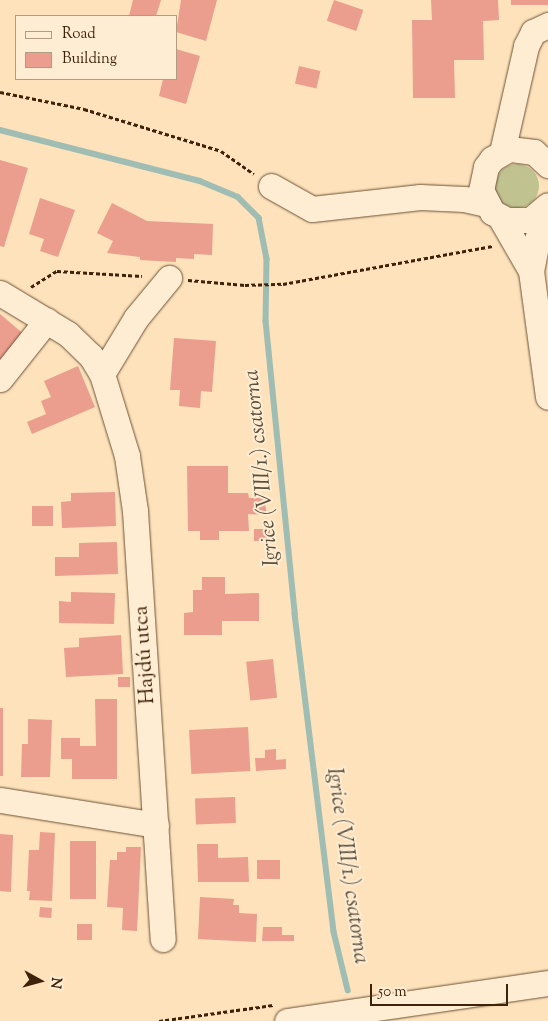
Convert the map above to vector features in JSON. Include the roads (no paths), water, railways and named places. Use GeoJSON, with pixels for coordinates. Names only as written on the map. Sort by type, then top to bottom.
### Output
{"type":"FeatureCollection","features":[{"type":"Feature","properties":{"kind":"street"},"geometry":{"type":"LineString","coordinates":[[531,271],[481,190],[517,89],[526,46],[533,32],[548,25]]}},
{"type":"Feature","properties":{"kind":"street"},"geometry":{"type":"LineString","coordinates":[[517,89],[522,130],[544,160]]}},
{"type":"Feature","properties":{"kind":"street"},"geometry":{"type":"LineString","coordinates":[[420,197],[462,181],[493,160],[518,148],[544,160]]}},
{"type":"Feature","properties":{"kind":"street"},"geometry":{"type":"LineString","coordinates":[[271,186],[312,209],[420,197],[464,199],[523,222],[546,208]]}},
{"type":"Feature","properties":{"kind":"street"},"geometry":{"type":"LineString","coordinates":[[546,208],[531,271],[548,398]]}},
{"type":"Feature","properties":{"kind":"street"},"geometry":{"type":"LineString","coordinates":[[102,374],[136,318],[169,278]]}},
{"type":"Feature","properties":{"kind":"street","name":"Hajdú utca"},"geometry":{"type":"LineString","coordinates":[[7,296],[68,334],[91,356],[102,374],[128,456],[135,511],[163,939]]}},
{"type":"Feature","properties":{"kind":"street"},"geometry":{"type":"LineString","coordinates":[[0,379],[46,320]]}},
{"type":"Feature","properties":{"kind":"street"},"geometry":{"type":"LineString","coordinates":[[0,800],[156,825]]}},
{"type":"Feature","properties":{"kind":"street"},"geometry":{"type":"LineString","coordinates":[[287,1021],[548,983]]}},
{"type":"Feature","properties":{"kind":"waterway","name":"Igrice (VIII/1.) csatorna"},"geometry":{"type":"LineString","coordinates":[[0,130],[200,181],[238,197],[259,218],[267,259],[266,321],[295,614],[334,932],[348,990]]}}]}
